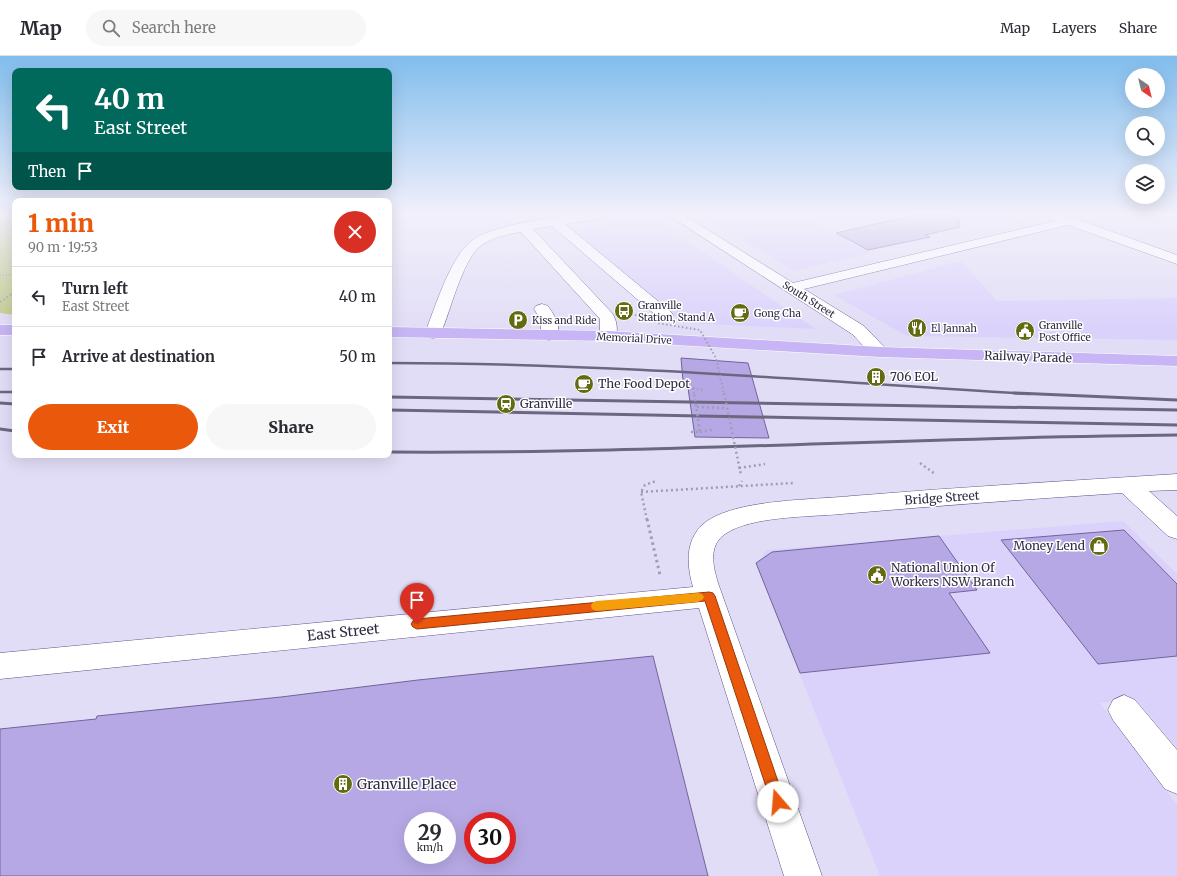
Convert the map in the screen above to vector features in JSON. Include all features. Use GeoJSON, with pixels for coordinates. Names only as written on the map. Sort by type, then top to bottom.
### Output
{"type":"FeatureCollection","features":[{"type":"Feature","properties":{"kind":"main road"},"geometry":{"type":"LineString","coordinates":[[0,330],[12,330]]}},
{"type":"Feature","properties":{"kind":"main road","name":"Memorial Drive"},"geometry":{"type":"LineString","coordinates":[[392,332],[608,336],[880,352]]}},
{"type":"Feature","properties":{"kind":"main road","name":"Railway Parade"},"geometry":{"type":"LineString","coordinates":[[880,352],[1177,360]]}},
{"type":"Feature","properties":{"kind":"street"},"geometry":{"type":"LineString","coordinates":[[432,333],[468,252]]}},
{"type":"Feature","properties":{"kind":"street"},"geometry":{"type":"LineString","coordinates":[[547,252],[606,316],[608,319],[608,336]]}},
{"type":"Feature","properties":{"kind":"street"},"geometry":{"type":"LineString","coordinates":[[591,252],[665,315]]}},
{"type":"Feature","properties":{"kind":"street","name":"South Street"},"geometry":{"type":"LineString","coordinates":[[734,252],[858,330],[880,352]]}},
{"type":"Feature","properties":{"kind":"street"},"geometry":{"type":"LineString","coordinates":[[791,288],[940,252]]}},
{"type":"Feature","properties":{"kind":"street"},"geometry":{"type":"LineString","coordinates":[[1155,252],[1177,260]]}},
{"type":"Feature","properties":{"kind":"street"},"geometry":{"type":"LineString","coordinates":[[542,308],[549,320],[549,335]]}},
{"type":"Feature","properties":{"kind":"street","name":"Bridge Street"},"geometry":{"type":"LineString","coordinates":[[709,596],[700,560],[703,544],[712,531],[730,519],[770,512],[1177,482]]}},
{"type":"Feature","properties":{"kind":"street"},"geometry":{"type":"LineString","coordinates":[[1127,485],[1177,530]]}},
{"type":"Feature","properties":{"kind":"street"},"geometry":{"type":"LineString","coordinates":[[709,596],[803,876]]}},
{"type":"Feature","properties":{"kind":"street","name":"East Street"},"geometry":{"type":"LineString","coordinates":[[0,666],[709,596]]}},
{"type":"Feature","properties":{"kind":"street"},"geometry":{"type":"LineString","coordinates":[[1124,710],[1177,777]]}},
{"type":"Feature","properties":{"kind":"path"},"geometry":{"type":"LineString","coordinates":[[0,275],[12,274]]}},
{"type":"Feature","properties":{"kind":"path"},"geometry":{"type":"LineString","coordinates":[[0,302],[12,294]]}},
{"type":"Feature","properties":{"kind":"path"},"geometry":{"type":"LineString","coordinates":[[632,312],[639,318],[648,315],[657,323],[700,330],[716,358],[741,475]]}},
{"type":"Feature","properties":{"kind":"path"},"geometry":{"type":"LineString","coordinates":[[685,388],[704,390]]}},
{"type":"Feature","properties":{"kind":"path"},"geometry":{"type":"LineString","coordinates":[[693,388],[700,432]]}},
{"type":"Feature","properties":{"kind":"path"},"geometry":{"type":"LineString","coordinates":[[696,407],[726,408]]}},
{"type":"Feature","properties":{"kind":"path"},"geometry":{"type":"LineString","coordinates":[[691,432],[712,430]]}},
{"type":"Feature","properties":{"kind":"path"},"geometry":{"type":"LineString","coordinates":[[920,463],[935,474],[927,474]]}},
{"type":"Feature","properties":{"kind":"path"},"geometry":{"type":"LineString","coordinates":[[739,468],[765,464]]}},
{"type":"Feature","properties":{"kind":"path"},"geometry":{"type":"LineString","coordinates":[[656,481],[645,485],[641,492],[666,600]]}},
{"type":"Feature","properties":{"kind":"path"},"geometry":{"type":"LineString","coordinates":[[739,486],[742,481]]}},
{"type":"Feature","properties":{"kind":"path"},"geometry":{"type":"LineString","coordinates":[[641,492],[794,483]]}},
{"type":"Feature","properties":{"kind":"shaded area"},"geometry":{"type":"Polygon","coordinates":[[[598,252],[703,252],[816,329],[683,323],[598,252]]]}},
{"type":"Feature","properties":{"kind":"shaded area"},"geometry":{"type":"Polygon","coordinates":[[[763,252],[871,253],[795,271],[763,252]]]}},
{"type":"Feature","properties":{"kind":"shaded area"},"geometry":{"type":"Polygon","coordinates":[[[961,261],[997,301],[1177,298],[1177,340],[907,336],[834,295],[961,261]]]}},
{"type":"Feature","properties":{"kind":"shaded area"},"geometry":{"type":"Polygon","coordinates":[[[1123,521],[1177,574],[1177,748],[1137,700],[1100,703],[1177,805],[1177,876],[880,876],[757,567],[766,550],[1123,521]]]}},
{"type":"Feature","properties":{"kind":"green space"},"geometry":{"type":"Polygon","coordinates":[[[0,252],[12,252],[12,315],[0,313],[0,252]]]}},
{"type":"Feature","properties":{"kind":"building"},"geometry":{"type":"Polygon","coordinates":[[[681,358],[748,363],[769,438],[695,437],[687,381],[683,381],[681,358]]]}},
{"type":"Feature","properties":{"kind":"building"},"geometry":{"type":"Polygon","coordinates":[[[1124,530],[1177,584],[1177,656],[1098,664],[1001,540],[1124,530]]]}},
{"type":"Feature","properties":{"kind":"building"},"geometry":{"type":"Polygon","coordinates":[[[939,536],[977,590],[949,593],[990,653],[800,673],[756,563],[772,552],[939,536]]]}},
{"type":"Feature","properties":{"kind":"building","name":"Granville Place"},"geometry":{"type":"Polygon","coordinates":[[[653,656],[708,876],[0,876],[0,729],[96,719],[97,716],[281,697],[418,680],[653,656]]]}},
{"type":"Feature","properties":{"kind":"railway"},"geometry":{"type":"LineString","coordinates":[[392,363],[629,369],[1017,393]]}},
{"type":"Feature","properties":{"kind":"railway"},"geometry":{"type":"LineString","coordinates":[[0,369],[12,369]]}},
{"type":"Feature","properties":{"kind":"railway"},"geometry":{"type":"LineString","coordinates":[[0,392],[12,392]]}},
{"type":"Feature","properties":{"kind":"railway"},"geometry":{"type":"LineString","coordinates":[[1017,393],[1177,400]]}},
{"type":"Feature","properties":{"kind":"railway"},"geometry":{"type":"LineString","coordinates":[[1017,393],[1030,394]]}},
{"type":"Feature","properties":{"kind":"railway"},"geometry":{"type":"LineString","coordinates":[[392,397],[1177,410]]}},
{"type":"Feature","properties":{"kind":"railway"},"geometry":{"type":"LineString","coordinates":[[0,403],[12,404]]}},
{"type":"Feature","properties":{"kind":"railway"},"geometry":{"type":"LineString","coordinates":[[392,410],[1177,425]]}},
{"type":"Feature","properties":{"kind":"railway"},"geometry":{"type":"LineString","coordinates":[[0,429],[12,431]]}},
{"type":"Feature","properties":{"kind":"railway"},"geometry":{"type":"LineString","coordinates":[[392,452],[488,452],[685,448],[1078,436],[1177,435]]}},
{"type":"Feature","properties":{"kind":"slow traffic"},"geometry":{"type":"LineString","coordinates":[[596,606],[698,597]]}},
{"type":"Feature","properties":{"kind":"place","name":"Granville Station, Stand A"},"geometry":{"type":"Point","coordinates":[624,311]}},
{"type":"Feature","properties":{"kind":"place","name":"Gong Cha"},"geometry":{"type":"Point","coordinates":[740,313]}},
{"type":"Feature","properties":{"kind":"place","name":"Kiss and Ride"},"geometry":{"type":"Point","coordinates":[518,320]}},
{"type":"Feature","properties":{"kind":"place","name":"El Jannah"},"geometry":{"type":"Point","coordinates":[917,328]}},
{"type":"Feature","properties":{"kind":"place","name":"Granville Post Office"},"geometry":{"type":"Point","coordinates":[1025,331]}},
{"type":"Feature","properties":{"kind":"place","name":"706 EOL"},"geometry":{"type":"Point","coordinates":[876,377]}},
{"type":"Feature","properties":{"kind":"place","name":"The Food Depot"},"geometry":{"type":"Point","coordinates":[584,384]}},
{"type":"Feature","properties":{"kind":"place","name":"Granville"},"geometry":{"type":"Point","coordinates":[506,404]}},
{"type":"Feature","properties":{"kind":"place","name":"Money Lend"},"geometry":{"type":"Point","coordinates":[1099,546]}},
{"type":"Feature","properties":{"kind":"place","name":"National Union Of Workers NSW Branch"},"geometry":{"type":"Point","coordinates":[877,575]}},
{"type":"Feature","properties":{"kind":"place","name":"Granville Place"},"geometry":{"type":"Point","coordinates":[343,784]}},
{"type":"Feature","properties":{"kind":"route"},"geometry":{"type":"LineString","coordinates":[[417,624],[623,603],[709,596],[778,802]]}}]}
